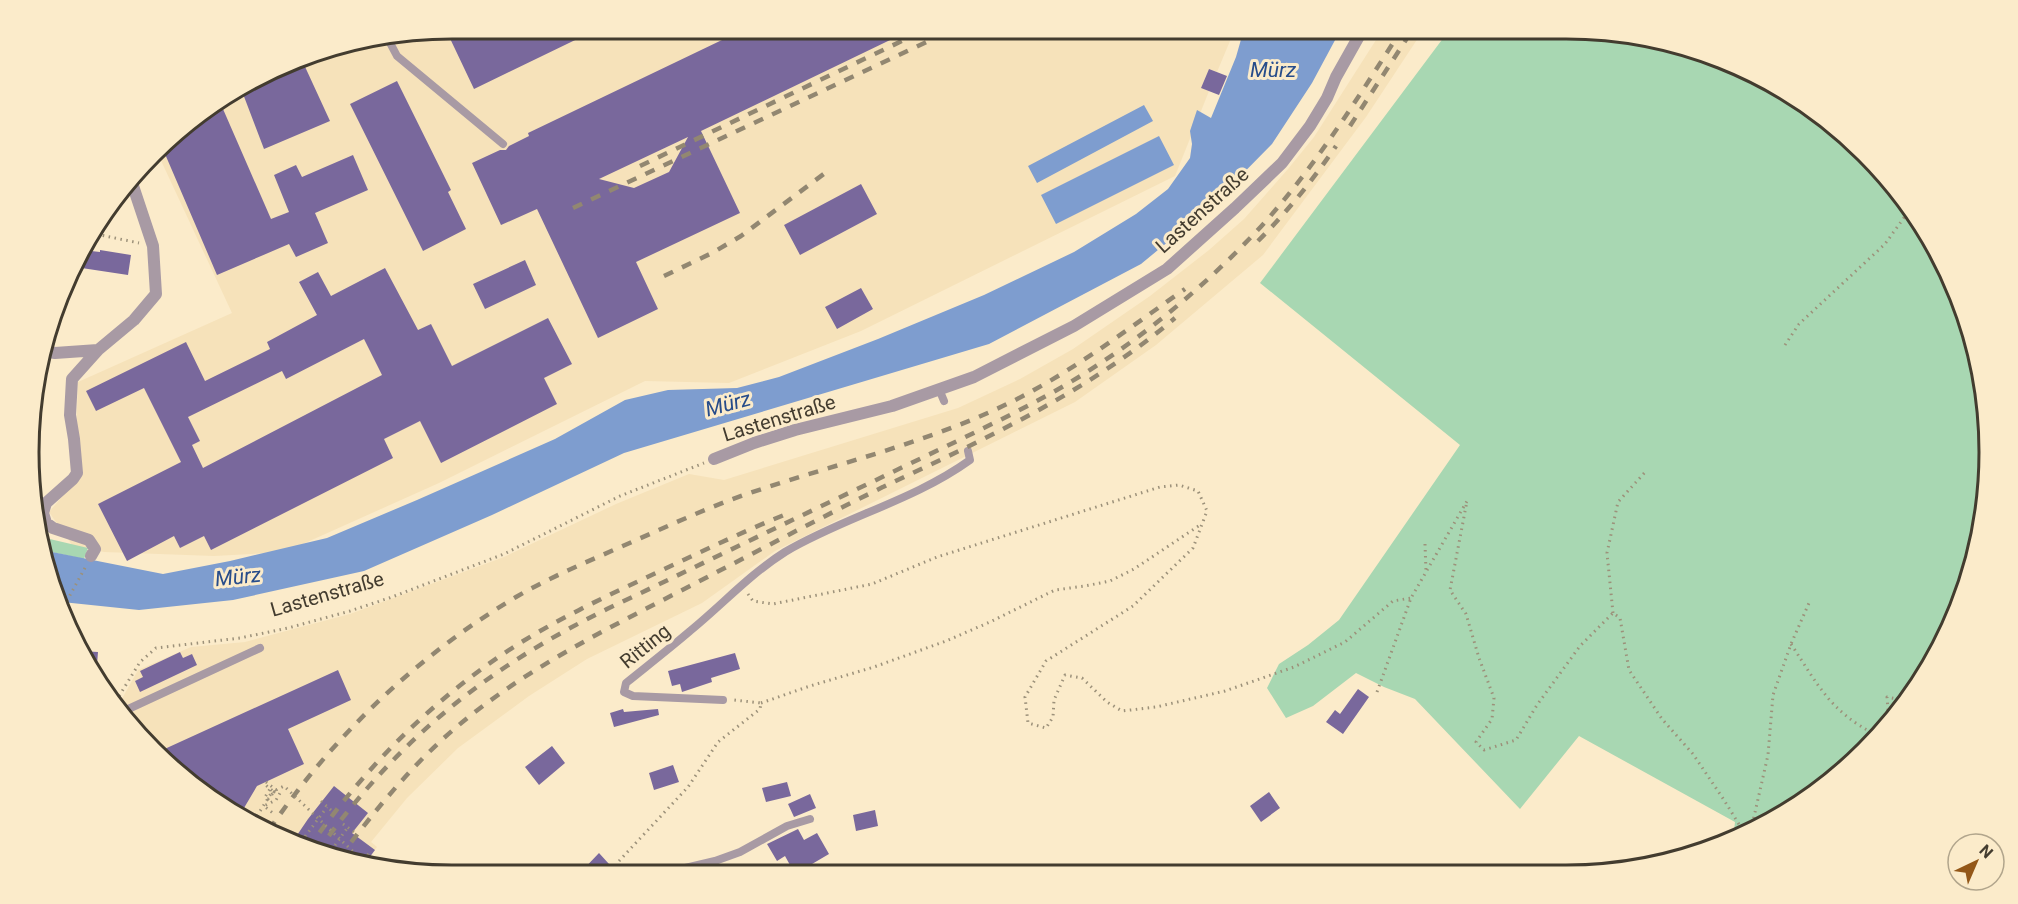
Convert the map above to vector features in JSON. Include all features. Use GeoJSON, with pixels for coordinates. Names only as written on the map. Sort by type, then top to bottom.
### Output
{"type":"FeatureCollection","features":[{"type":"Feature","properties":{"kind":"street","name":"Lastenstraße"},"geometry":{"type":"LineString","coordinates":[[714,459],[795,430],[941,395],[1074,326],[1167,269],[1236,208],[1282,163],[1310,126],[1357,39]]}},
{"type":"Feature","properties":{"kind":"street"},"geometry":{"type":"LineString","coordinates":[[44,511],[46,503],[77,473],[70,415],[72,379],[98,350],[134,320],[156,294],[153,246],[134,189]]}},
{"type":"Feature","properties":{"kind":"street"},"geometry":{"type":"LineString","coordinates":[[51,352],[98,350]]}},
{"type":"Feature","properties":{"kind":"street"},"geometry":{"type":"LineString","coordinates":[[45,520],[53,528],[89,540],[95,549],[91,556]]}},
{"type":"Feature","properties":{"kind":"lane"},"geometry":{"type":"LineString","coordinates":[[391,44],[397,56],[503,144]]}},
{"type":"Feature","properties":{"kind":"lane","name":"Ritting"},"geometry":{"type":"LineString","coordinates":[[723,700],[633,696],[624,692],[624,687],[691,631],[741,585],[785,553],[819,535],[900,500],[953,471],[970,460],[968,451]]}},
{"type":"Feature","properties":{"kind":"lane"},"geometry":{"type":"LineString","coordinates":[[129,709],[260,648]]}},
{"type":"Feature","properties":{"kind":"lane"},"geometry":{"type":"LineString","coordinates":[[698,865],[740,852],[788,826],[810,819]]}},
{"type":"Feature","properties":{"kind":"path"},"geometry":{"type":"LineString","coordinates":[[1785,345],[1799,324],[1885,244],[1905,217]]}},
{"type":"Feature","properties":{"kind":"path"},"geometry":{"type":"LineString","coordinates":[[101,235],[153,246]]}},
{"type":"Feature","properties":{"kind":"path","name":"Lastenstraße"},"geometry":{"type":"LineString","coordinates":[[119,696],[140,662],[156,648],[240,638],[288,628],[392,597],[504,554],[620,496],[714,459]]}},
{"type":"Feature","properties":{"kind":"path"},"geometry":{"type":"LineString","coordinates":[[1377,693],[1411,598],[1467,501],[1450,590],[1466,614],[1494,698],[1492,719],[1476,742],[1484,750],[1516,740],[1537,705],[1580,646],[1612,613],[1607,553],[1618,502],[1647,470]]}},
{"type":"Feature","properties":{"kind":"path"},"geometry":{"type":"LineString","coordinates":[[741,585],[753,601],[773,604],[872,584],[938,557],[1160,488],[1179,485],[1198,491],[1207,511],[1193,548],[1133,606],[1046,661],[1025,697],[1028,723],[1046,728],[1053,717],[1054,700],[1065,675],[1082,678],[1107,702],[1122,711],[1156,707],[1225,691],[1294,667],[1345,642],[1393,601],[1411,598]]}},
{"type":"Feature","properties":{"kind":"path"},"geometry":{"type":"LineString","coordinates":[[723,700],[761,703],[946,641],[1055,590],[1110,581],[1134,569],[1202,524]]}},
{"type":"Feature","properties":{"kind":"path"},"geometry":{"type":"LineString","coordinates":[[1425,544],[1426,573]]}},
{"type":"Feature","properties":{"kind":"path"},"geometry":{"type":"LineString","coordinates":[[67,601],[91,556]]}},
{"type":"Feature","properties":{"kind":"path"},"geometry":{"type":"LineString","coordinates":[[1753,820],[1767,755],[1773,695],[1791,644],[1809,603]]}},
{"type":"Feature","properties":{"kind":"path"},"geometry":{"type":"LineString","coordinates":[[1612,613],[1620,618],[1629,670],[1662,719],[1693,754],[1725,800],[1740,826]]}},
{"type":"Feature","properties":{"kind":"path"},"geometry":{"type":"LineString","coordinates":[[1791,644],[1826,698],[1842,713],[1870,731]]}},
{"type":"Feature","properties":{"kind":"path"},"geometry":{"type":"LineString","coordinates":[[1888,710],[1887,697],[1897,699]]}},
{"type":"Feature","properties":{"kind":"path"},"geometry":{"type":"LineString","coordinates":[[616,865],[699,774],[707,756],[717,742],[755,714],[760,709],[761,703]]}},
{"type":"Feature","properties":{"kind":"path"},"geometry":{"type":"LineString","coordinates":[[264,806],[276,800],[280,793],[265,783],[275,791]]}},
{"type":"Feature","properties":{"kind":"path"},"geometry":{"type":"LineString","coordinates":[[257,816],[275,791],[284,786],[352,853]]}},
{"type":"Feature","properties":{"kind":"path"},"geometry":{"type":"LineString","coordinates":[[268,799],[264,797],[271,788]]}},
{"type":"Feature","properties":{"kind":"path"},"geometry":{"type":"LineString","coordinates":[[321,801],[332,811]]}},
{"type":"Feature","properties":{"kind":"path"},"geometry":{"type":"LineString","coordinates":[[264,806],[274,814]]}},
{"type":"Feature","properties":{"kind":"path"},"geometry":{"type":"LineString","coordinates":[[304,838],[327,807]]}},
{"type":"Feature","properties":{"kind":"path"},"geometry":{"type":"LineString","coordinates":[[343,824],[354,832]]}},
{"type":"Feature","properties":{"kind":"path"},"geometry":{"type":"LineString","coordinates":[[333,847],[348,827]]}},
{"type":"Feature","properties":{"kind":"shaded area"},"geometry":{"type":"Polygon","coordinates":[[[452,39],[1231,39],[1217,72],[1209,69],[1201,88],[1209,91],[1175,176],[861,331],[729,383],[645,381],[439,483],[285,552],[214,556],[104,552],[72,545],[49,512],[79,477],[76,437],[78,382],[232,313],[161,160],[201,124],[245,94],[294,70],[345,53],[398,43],[452,39]]]}},
{"type":"Feature","properties":{"kind":"shaded area"},"geometry":{"type":"Polygon","coordinates":[[[1377,39],[1417,39],[1366,117],[1263,255],[1156,345],[1075,402],[775,551],[702,603],[587,659],[529,696],[458,748],[407,798],[371,842],[377,847],[370,857],[294,834],[245,810],[180,763],[141,724],[122,699],[138,670],[191,647],[245,642],[350,614],[504,557],[616,504],[689,474],[724,480],[958,408],[1020,379],[1073,349],[1150,296],[1209,250],[1244,219],[1314,137],[1377,39]]]}},
{"type":"Feature","properties":{"kind":"green space"},"geometry":{"type":"Polygon","coordinates":[[[1443,39],[1593,40],[1647,47],[1724,70],[1772,94],[1838,141],[1877,180],[1894,201],[1924,246],[1936,269],[1948,294],[1965,345],[1978,425],[1978,479],[1975,506],[1971,533],[1957,585],[1948,610],[1924,658],[1877,724],[1838,763],[1772,810],[1734,829],[1735,822],[1579,736],[1520,809],[1415,699],[1356,673],[1313,706],[1286,718],[1267,688],[1279,664],[1308,645],[1339,620],[1460,445],[1260,283],[1443,39]]]}},
{"type":"Feature","properties":{"kind":"green space"},"geometry":{"type":"Polygon","coordinates":[[[48,539],[88,548],[84,559],[51,552],[48,539]]]}},
{"type":"Feature","properties":{"kind":"water","name":"Mürz"},"geometry":{"type":"Polygon","coordinates":[[[1241,39],[1336,39],[1312,83],[1272,144],[1209,208],[1141,264],[989,344],[624,453],[492,515],[364,571],[233,600],[139,610],[67,603],[51,552],[163,574],[327,538],[555,439],[625,400],[668,390],[737,388],[779,377],[984,295],[1074,252],[1136,214],[1168,189],[1190,158],[1192,144],[1190,131],[1197,110],[1211,118],[1241,39]]]}},
{"type":"Feature","properties":{"kind":"water"},"geometry":{"type":"Polygon","coordinates":[[[1144,105],[1153,121],[1037,183],[1028,166],[1144,105]]]}},
{"type":"Feature","properties":{"kind":"water"},"geometry":{"type":"Polygon","coordinates":[[[1159,136],[1174,165],[1056,224],[1041,195],[1159,136]]]}},
{"type":"Feature","properties":{"kind":"building"},"geometry":{"type":"Polygon","coordinates":[[[450,39],[577,39],[474,89],[450,39]]]}},
{"type":"Feature","properties":{"kind":"building"},"geometry":{"type":"Polygon","coordinates":[[[724,39],[892,39],[701,131],[740,213],[636,262],[658,309],[598,338],[537,209],[501,225],[472,163],[500,150],[506,150],[509,146],[529,136],[528,133],[724,39]],[[688,137],[599,179],[634,188],[669,172],[688,137]]]}},
{"type":"Feature","properties":{"kind":"building"},"geometry":{"type":"Polygon","coordinates":[[[305,66],[330,121],[264,149],[243,95],[305,66]]]}},
{"type":"Feature","properties":{"kind":"building"},"geometry":{"type":"Polygon","coordinates":[[[1209,69],[1227,76],[1219,95],[1201,88],[1209,69]]]}},
{"type":"Feature","properties":{"kind":"building"},"geometry":{"type":"Polygon","coordinates":[[[397,81],[451,190],[448,192],[466,229],[423,251],[350,104],[397,81]]]}},
{"type":"Feature","properties":{"kind":"building"},"geometry":{"type":"Polygon","coordinates":[[[223,109],[271,219],[289,212],[274,175],[296,165],[302,177],[353,155],[368,190],[315,213],[328,243],[296,257],[289,244],[217,275],[165,155],[180,141],[223,109]]]}},
{"type":"Feature","properties":{"kind":"building"},"geometry":{"type":"Polygon","coordinates":[[[861,184],[877,214],[800,255],[784,225],[861,184]]]}},
{"type":"Feature","properties":{"kind":"building"},"geometry":{"type":"Polygon","coordinates":[[[100,250],[131,255],[128,275],[82,268],[91,251],[100,252],[100,250]]]}},
{"type":"Feature","properties":{"kind":"building"},"geometry":{"type":"Polygon","coordinates":[[[525,260],[536,285],[485,309],[473,284],[525,260]]]}},
{"type":"Feature","properties":{"kind":"building"},"geometry":{"type":"Polygon","coordinates":[[[385,268],[418,330],[431,324],[452,366],[548,318],[572,364],[544,378],[557,404],[441,463],[420,421],[384,439],[393,458],[211,550],[204,536],[180,548],[174,536],[127,561],[98,504],[181,462],[144,388],[96,411],[86,391],[186,342],[205,381],[270,349],[267,342],[317,315],[299,282],[318,272],[331,296],[385,268]],[[364,339],[286,379],[282,371],[188,417],[200,441],[192,445],[203,468],[382,375],[364,339]]]}},
{"type":"Feature","properties":{"kind":"building"},"geometry":{"type":"Polygon","coordinates":[[[861,288],[873,309],[837,329],[825,307],[861,288]]]}},
{"type":"Feature","properties":{"kind":"building"},"geometry":{"type":"Polygon","coordinates":[[[91,652],[98,652],[97,663],[91,652]]]}},
{"type":"Feature","properties":{"kind":"building"},"geometry":{"type":"Polygon","coordinates":[[[180,652],[183,658],[192,654],[197,665],[140,692],[135,681],[143,677],[140,671],[180,652]]]}},
{"type":"Feature","properties":{"kind":"building"},"geometry":{"type":"Polygon","coordinates":[[[735,653],[740,669],[711,678],[712,682],[682,692],[680,684],[672,686],[668,671],[735,653]]]}},
{"type":"Feature","properties":{"kind":"building"},"geometry":{"type":"Polygon","coordinates":[[[338,670],[351,700],[288,729],[304,764],[257,786],[243,809],[201,780],[165,749],[338,670]]]}},
{"type":"Feature","properties":{"kind":"building"},"geometry":{"type":"Polygon","coordinates":[[[1358,689],[1369,697],[1343,734],[1326,722],[1335,710],[1340,714],[1358,689]]]}},
{"type":"Feature","properties":{"kind":"building"},"geometry":{"type":"Polygon","coordinates":[[[623,709],[624,712],[658,709],[659,715],[614,727],[610,713],[623,709]]]}},
{"type":"Feature","properties":{"kind":"building"},"geometry":{"type":"Polygon","coordinates":[[[552,746],[565,763],[539,785],[525,767],[552,746]]]}},
{"type":"Feature","properties":{"kind":"building"},"geometry":{"type":"Polygon","coordinates":[[[673,765],[679,782],[654,790],[649,773],[673,765]]]}},
{"type":"Feature","properties":{"kind":"building"},"geometry":{"type":"Polygon","coordinates":[[[787,782],[791,796],[766,802],[762,788],[787,782]]]}},
{"type":"Feature","properties":{"kind":"building"},"geometry":{"type":"Polygon","coordinates":[[[334,786],[368,813],[352,833],[375,850],[370,857],[297,835],[334,786]]]}},
{"type":"Feature","properties":{"kind":"building"},"geometry":{"type":"Polygon","coordinates":[[[1269,792],[1280,808],[1261,822],[1250,806],[1269,792]]]}},
{"type":"Feature","properties":{"kind":"building"},"geometry":{"type":"Polygon","coordinates":[[[810,794],[816,808],[794,817],[788,804],[810,794]]]}},
{"type":"Feature","properties":{"kind":"building"},"geometry":{"type":"Polygon","coordinates":[[[875,810],[878,826],[856,831],[853,815],[875,810]]]}},
{"type":"Feature","properties":{"kind":"building"},"geometry":{"type":"Polygon","coordinates":[[[798,829],[804,840],[817,833],[829,854],[810,865],[790,865],[785,856],[777,861],[767,844],[798,829]]]}},
{"type":"Feature","properties":{"kind":"building"},"geometry":{"type":"Polygon","coordinates":[[[599,853],[609,864],[608,865],[588,865],[599,853]]]}},
{"type":"Feature","properties":{"kind":"railway"},"geometry":{"type":"LineString","coordinates":[[640,166],[906,39]]}},
{"type":"Feature","properties":{"kind":"railway"},"geometry":{"type":"LineString","coordinates":[[573,208],[933,39]]}},
{"type":"Feature","properties":{"kind":"railway"},"geometry":{"type":"LineString","coordinates":[[323,844],[379,775],[412,742],[446,711],[521,657],[607,609],[1048,395],[1104,361],[1158,322],[1208,279],[1276,209],[1315,160],[1396,39]]}},
{"type":"Feature","properties":{"kind":"railway"},"geometry":{"type":"LineString","coordinates":[[1350,126],[1407,39]]}},
{"type":"Feature","properties":{"kind":"railway"},"geometry":{"type":"LineString","coordinates":[[1258,241],[1299,195],[1336,146]]}},
{"type":"Feature","properties":{"kind":"railway"},"geometry":{"type":"LineString","coordinates":[[664,276],[741,236],[825,173]]}},
{"type":"Feature","properties":{"kind":"railway"},"geometry":{"type":"LineString","coordinates":[[273,824],[321,762],[380,700],[445,645],[516,597],[574,568],[715,506],[908,443],[992,411],[1018,399],[1067,370],[1185,289]]}},
{"type":"Feature","properties":{"kind":"railway"},"geometry":{"type":"LineString","coordinates":[[344,851],[393,791],[437,745],[480,708],[537,669],[597,634],[786,536],[1035,412],[1107,369],[1175,318]]}},
{"type":"Feature","properties":{"kind":"railway"},"geometry":{"type":"LineString","coordinates":[[314,841],[350,794],[397,742],[448,695],[503,654],[560,620],[600,600],[784,515]]}}]}
